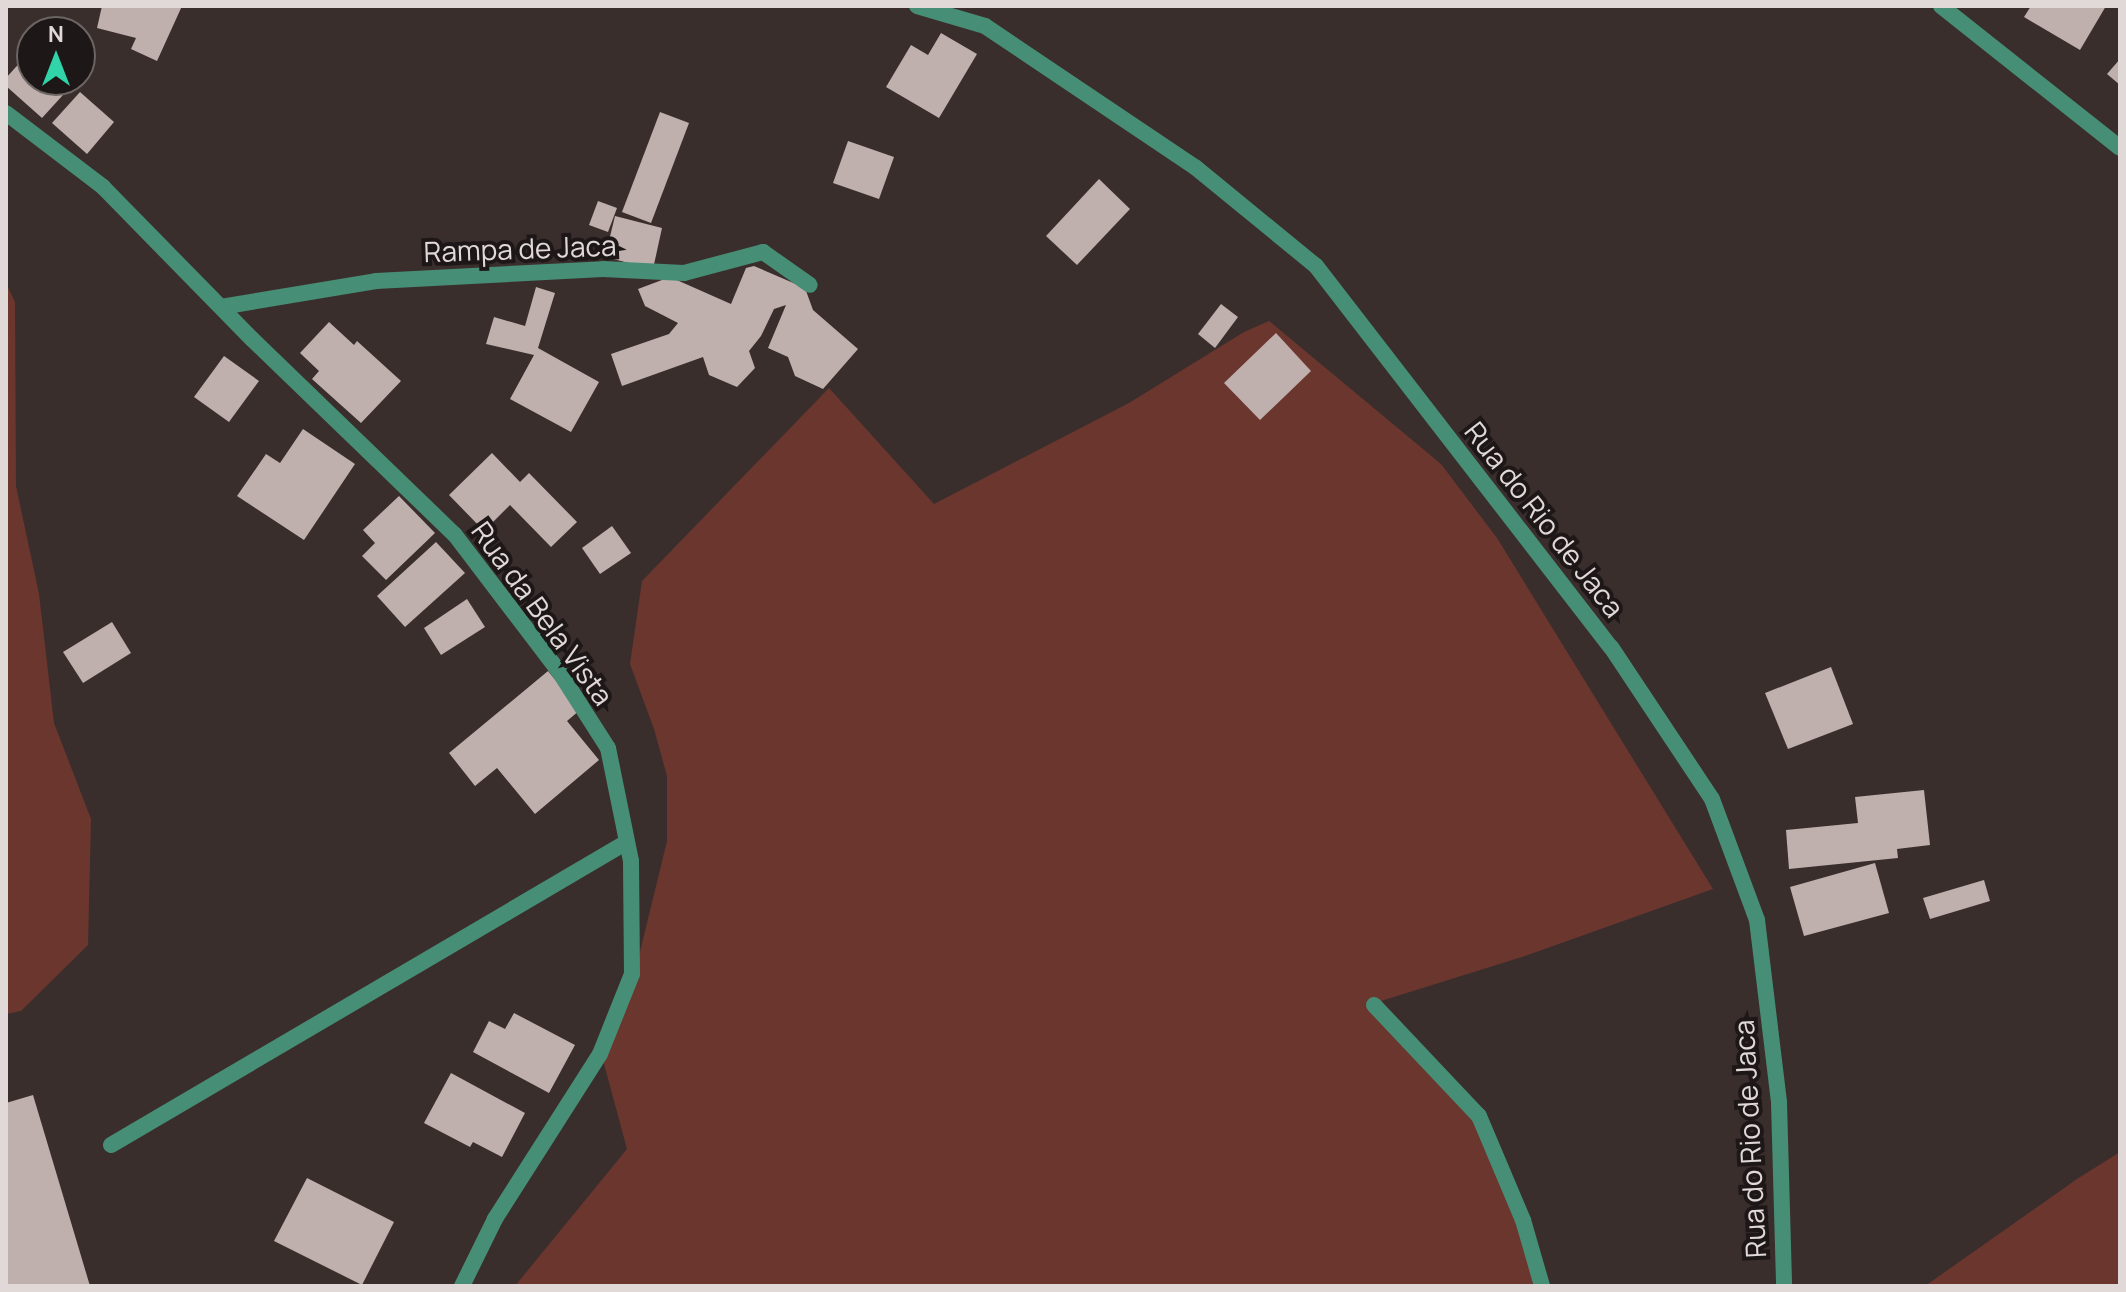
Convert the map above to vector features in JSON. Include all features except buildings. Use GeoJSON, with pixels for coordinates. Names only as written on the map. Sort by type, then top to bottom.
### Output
{"type":"FeatureCollection","features":[{"type":"Feature","properties":{"kind":"street","name":"Rua do Rio de Jaca"},"geometry":{"type":"LineString","coordinates":[[917,6],[985,26],[1195,167],[1316,266],[1611,647],[1712,799],[1757,920],[1779,1103],[1784,1286]]}},
{"type":"Feature","properties":{"kind":"street"},"geometry":{"type":"LineString","coordinates":[[1941,6],[2120,148]]}},
{"type":"Feature","properties":{"kind":"street","name":"Rua da Bela Vista"},"geometry":{"type":"LineString","coordinates":[[6,113],[103,187],[455,535],[560,673],[608,748],[631,861],[632,974],[600,1054],[495,1219],[462,1286]]}},
{"type":"Feature","properties":{"kind":"street","name":"Rampa de Jaca"},"geometry":{"type":"LineString","coordinates":[[221,307],[376,281],[603,269],[684,273],[763,252],[810,285]]}},
{"type":"Feature","properties":{"kind":"street"},"geometry":{"type":"LineString","coordinates":[[111,1145],[627,842]]}},
{"type":"Feature","properties":{"kind":"street"},"geometry":{"type":"LineString","coordinates":[[1374,1005],[1479,1116],[1523,1220],[1542,1286]]}},
{"type":"Feature","properties":{"kind":"shaded area"},"geometry":{"type":"Polygon","coordinates":[[[6,283],[15,302],[16,486],[39,594],[54,723],[91,819],[88,945],[21,1011],[6,1014],[6,283]]]}},
{"type":"Feature","properties":{"kind":"shaded area"},"geometry":{"type":"Polygon","coordinates":[[[1269,321],[1441,464],[1497,538],[1713,889],[1525,956],[1381,1001],[1477,1116],[1547,1286],[515,1286],[627,1149],[603,1060],[638,960],[667,841],[667,776],[630,664],[642,581],[829,388],[934,504],[1129,403],[1244,332],[1269,321]]]}},
{"type":"Feature","properties":{"kind":"shaded area"},"geometry":{"type":"Polygon","coordinates":[[[2120,1152],[2120,1286],[1925,1286],[2077,1179],[2120,1152]]]}}]}
